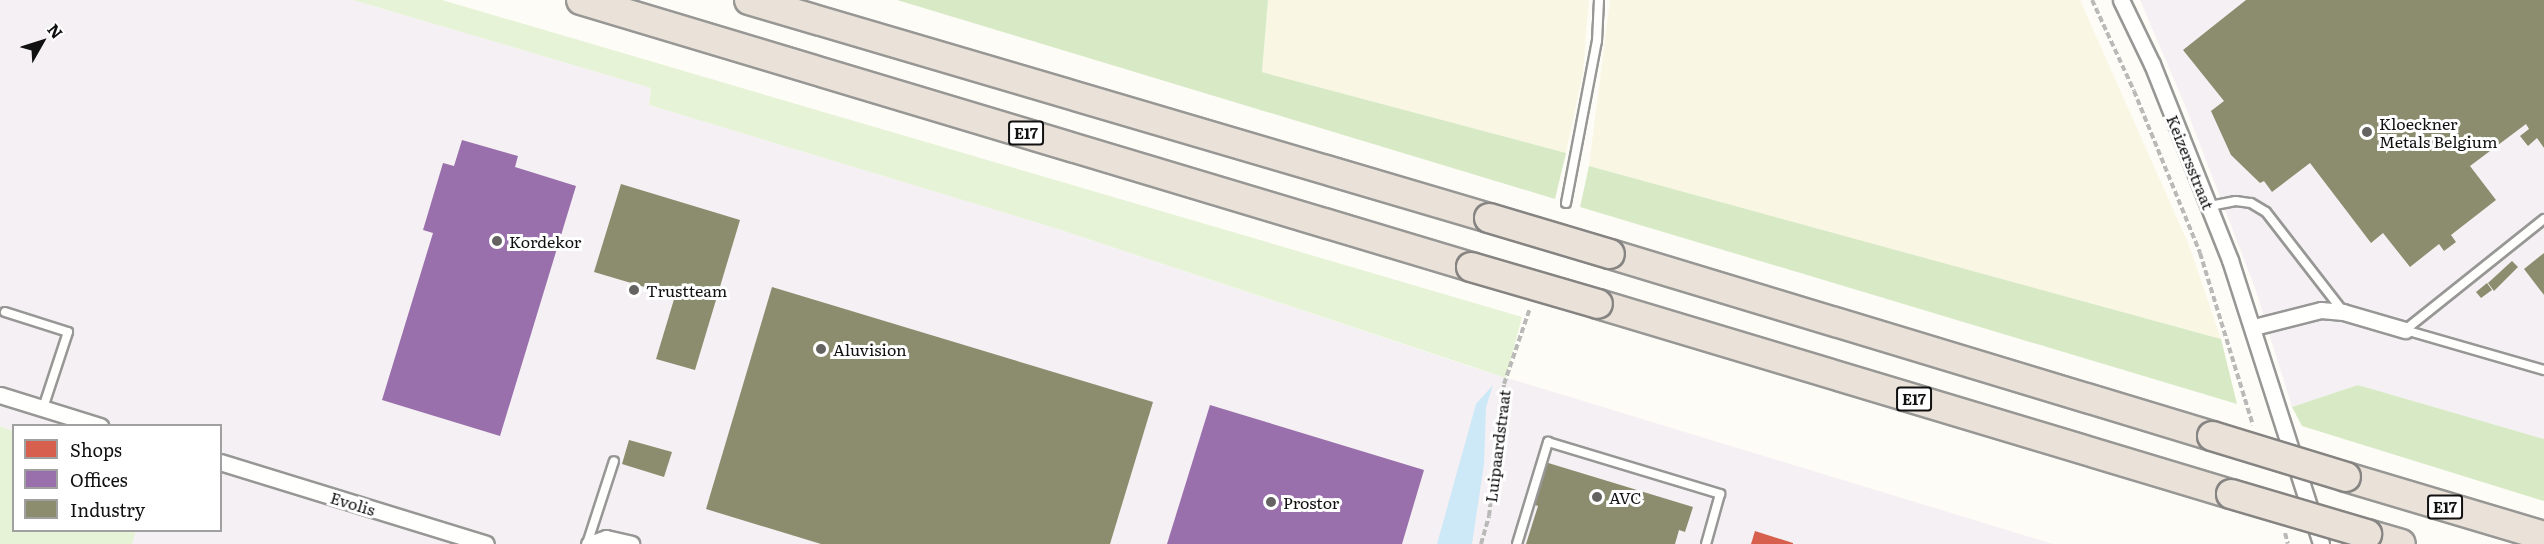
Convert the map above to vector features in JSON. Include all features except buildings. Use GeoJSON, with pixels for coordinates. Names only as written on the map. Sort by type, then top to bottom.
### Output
{"type":"FeatureCollection","features":[{"type":"Feature","properties":{"kind":"highway","name":"E17"},"geometry":{"type":"LineString","coordinates":[[581,0],[2401,544]]}},
{"type":"Feature","properties":{"kind":"highway","name":"E17"},"geometry":{"type":"LineString","coordinates":[[749,0],[1489,218],[2544,536]]}},
{"type":"Feature","properties":{"kind":"street","name":"Keizersstraat"},"geometry":{"type":"LineString","coordinates":[[2121,0],[2152,64],[2210,206],[2254,327],[2321,544]]}},
{"type":"Feature","properties":{"kind":"street"},"geometry":{"type":"LineString","coordinates":[[2254,327],[2321,310],[2343,312],[2405,330]]}},
{"type":"Feature","properties":{"kind":"street"},"geometry":{"type":"LineString","coordinates":[[0,395],[94,424]]}},
{"type":"Feature","properties":{"kind":"street","name":"Evolis"},"geometry":{"type":"LineString","coordinates":[[222,463],[486,544]]}},
{"type":"Feature","properties":{"kind":"street"},"geometry":{"type":"LineString","coordinates":[[588,544],[606,538],[631,544]]}},
{"type":"Feature","properties":{"kind":"lane"},"geometry":{"type":"LineString","coordinates":[[1566,203],[1597,41],[1599,0]]}},
{"type":"Feature","properties":{"kind":"lane"},"geometry":{"type":"LineString","coordinates":[[2210,206],[2236,201],[2251,203],[2266,212],[2343,312]]}},
{"type":"Feature","properties":{"kind":"lane"},"geometry":{"type":"LineString","coordinates":[[2405,330],[2544,219]]}},
{"type":"Feature","properties":{"kind":"lane"},"geometry":{"type":"LineString","coordinates":[[5,312],[68,332],[44,408]]}},
{"type":"Feature","properties":{"kind":"lane"},"geometry":{"type":"LineString","coordinates":[[2405,330],[2544,370]]}},
{"type":"Feature","properties":{"kind":"lane"},"geometry":{"type":"LineString","coordinates":[[1517,544],[1548,442],[1720,494],[1706,544]]}},
{"type":"Feature","properties":{"kind":"lane"},"geometry":{"type":"LineString","coordinates":[[588,544],[614,460]]}},
{"type":"Feature","properties":{"kind":"path"},"geometry":{"type":"LineString","coordinates":[[2092,0],[2134,91],[2200,253],[2255,431]]}},
{"type":"Feature","properties":{"kind":"path","name":"Luipaardstraat"},"geometry":{"type":"LineString","coordinates":[[1481,544],[1489,516],[1504,384],[1528,315]]}},
{"type":"Feature","properties":{"kind":"path"},"geometry":{"type":"LineString","coordinates":[[2284,529],[2289,544]]}},
{"type":"Feature","properties":{"kind":"shaded area"},"geometry":{"type":"Polygon","coordinates":[[[0,0],[353,0],[651,88],[649,105],[1058,229],[1468,366],[2053,544],[132,544],[136,532],[222,532],[222,424],[12,424],[12,431],[0,426],[0,0]]]}},
{"type":"Feature","properties":{"kind":"shaded area"},"geometry":{"type":"Polygon","coordinates":[[[1268,0],[1589,0],[1583,72],[1566,153],[1262,72],[1268,0]]]}},
{"type":"Feature","properties":{"kind":"shaded area"},"geometry":{"type":"Polygon","coordinates":[[[1610,0],[2080,0],[2189,245],[2221,339],[1589,166],[1610,0]]]}},
{"type":"Feature","properties":{"kind":"shaded area"},"geometry":{"type":"Polygon","coordinates":[[[2140,0],[2544,0],[2544,439],[2358,385],[2292,407],[2255,288],[2184,103],[2140,0]]]}},
{"type":"Feature","properties":{"kind":"green space"},"geometry":{"type":"Polygon","coordinates":[[[353,0],[442,0],[1522,317],[1506,378],[1058,229],[649,105],[651,88],[353,0]]]}},
{"type":"Feature","properties":{"kind":"green space"},"geometry":{"type":"Polygon","coordinates":[[[897,0],[1268,0],[1262,72],[1566,153],[1555,199],[897,0]]]}},
{"type":"Feature","properties":{"kind":"green space"},"geometry":{"type":"Polygon","coordinates":[[[1589,166],[2221,339],[2237,404],[1580,207],[1589,166]]]}},
{"type":"Feature","properties":{"kind":"green space"},"geometry":{"type":"Polygon","coordinates":[[[2358,385],[2544,439],[2544,501],[2302,426],[2292,407],[2358,385]]]}},
{"type":"Feature","properties":{"kind":"green space"},"geometry":{"type":"Polygon","coordinates":[[[0,426],[12,431],[12,532],[136,532],[132,544],[0,544],[0,426]]]}},
{"type":"Feature","properties":{"kind":"water"},"geometry":{"type":"Polygon","coordinates":[[[1493,385],[1486,407],[1484,464],[1472,544],[1437,544],[1476,404],[1493,385]]]}},
{"type":"Feature","properties":{"kind":"place","name":"Kloeckner Metals Belgium"},"geometry":{"type":"Point","coordinates":[2367,132]}},
{"type":"Feature","properties":{"kind":"place","name":"Kordekor"},"geometry":{"type":"Point","coordinates":[497,241]}},
{"type":"Feature","properties":{"kind":"place","name":"Trustteam"},"geometry":{"type":"Point","coordinates":[634,290]}},
{"type":"Feature","properties":{"kind":"place","name":"Aluvision"},"geometry":{"type":"Point","coordinates":[821,349]}},
{"type":"Feature","properties":{"kind":"place","name":"AVC"},"geometry":{"type":"Point","coordinates":[1597,497]}},
{"type":"Feature","properties":{"kind":"place","name":"Prostor"},"geometry":{"type":"Point","coordinates":[1271,502]}}]}
